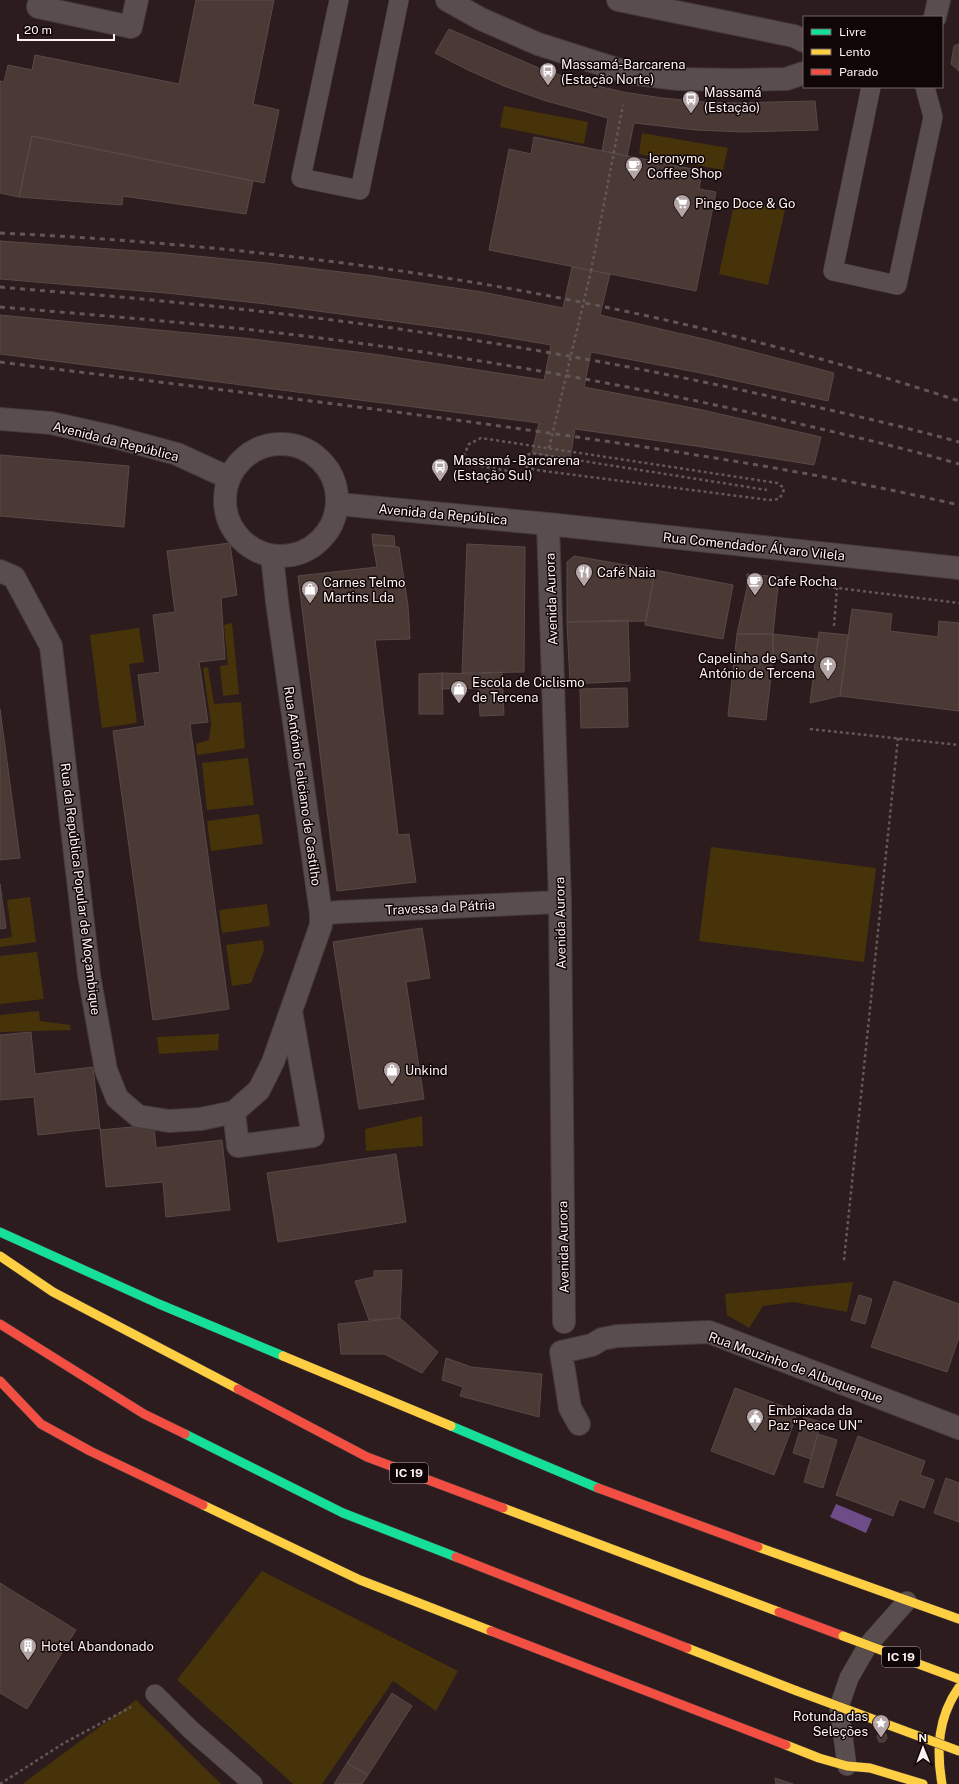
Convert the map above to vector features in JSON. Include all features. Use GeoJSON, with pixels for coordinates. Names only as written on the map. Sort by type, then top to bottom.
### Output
{"type":"FeatureCollection","features":[{"type":"Feature","properties":{"kind":"main road"},"geometry":{"type":"LineString","coordinates":[[0,1232],[159,1304],[620,1497],[959,1620]]}},
{"type":"Feature","properties":{"kind":"main road","name":"IC 19"},"geometry":{"type":"LineString","coordinates":[[0,1256],[53,1292],[367,1457],[959,1679]]}},
{"type":"Feature","properties":{"kind":"main road"},"geometry":{"type":"LineString","coordinates":[[0,1324],[144,1414],[343,1513],[797,1691],[959,1751]]}},
{"type":"Feature","properties":{"kind":"main road"},"geometry":{"type":"LineString","coordinates":[[0,1381],[41,1424],[90,1451],[360,1580],[818,1758],[847,1766],[870,1768],[923,1784]]}},
{"type":"Feature","properties":{"kind":"main road"},"geometry":{"type":"LineString","coordinates":[[942,1784],[938,1767],[943,1715],[952,1696],[959,1687]]}},
{"type":"Feature","properties":{"kind":"street"},"geometry":{"type":"LineString","coordinates":[[40,0],[38,7],[131,27],[137,0]]}},
{"type":"Feature","properties":{"kind":"street"},"geometry":{"type":"LineString","coordinates":[[448,0],[481,19],[544,47],[629,73],[678,79],[737,80],[786,78],[803,73]]}},
{"type":"Feature","properties":{"kind":"street"},"geometry":{"type":"LineString","coordinates":[[618,0],[794,36],[803,41]]}},
{"type":"Feature","properties":{"kind":"street"},"geometry":{"type":"LineString","coordinates":[[935,16],[939,0]]}},
{"type":"Feature","properties":{"kind":"street","name":"Avenida da República"},"geometry":{"type":"LineString","coordinates":[[0,420],[51,423],[114,437],[177,454],[228,478]]}},
{"type":"Feature","properties":{"kind":"street"},"geometry":{"type":"LineString","coordinates":[[285,444],[302,448],[317,457],[329,470],[336,486],[338,504],[334,522],[323,538],[308,550],[291,556],[272,556],[256,551],[241,541],[231,528],[225,512],[224,495],[228,478],[238,463],[251,452],[267,445],[285,444]]}},
{"type":"Feature","properties":{"kind":"street","name":"Avenida da República"},"geometry":{"type":"LineString","coordinates":[[338,504],[548,524]]}},
{"type":"Feature","properties":{"kind":"street","name":"Rua Comendador Álvaro Vilela"},"geometry":{"type":"LineString","coordinates":[[548,524],[959,568]]}},
{"type":"Feature","properties":{"kind":"street","name":"Avenida Aurora"},"geometry":{"type":"LineString","coordinates":[[548,524],[560,902],[564,1322]]}},
{"type":"Feature","properties":{"kind":"street","name":"Rua António Feliciano de Castilho"},"geometry":{"type":"LineString","coordinates":[[234,1112],[259,1090],[273,1062],[321,926],[321,914],[277,602],[272,556]]}},
{"type":"Feature","properties":{"kind":"street","name":"Rua da República Popular de Moçambique"},"geometry":{"type":"LineString","coordinates":[[0,571],[14,577],[51,646],[89,975],[106,1070],[117,1098],[138,1116],[169,1121],[201,1119],[234,1112]]}},
{"type":"Feature","properties":{"kind":"street","name":"Travessa da Pátria"},"geometry":{"type":"LineString","coordinates":[[321,914],[560,902]]}},
{"type":"Feature","properties":{"kind":"street"},"geometry":{"type":"LineString","coordinates":[[234,1112],[238,1146],[313,1136],[291,1011]]}},
{"type":"Feature","properties":{"kind":"street","name":"Rua Mouzinho de Albuquerque"},"geometry":{"type":"LineString","coordinates":[[579,1424],[570,1408],[561,1352],[592,1345],[602,1339],[617,1336],[709,1332],[959,1428]]}},
{"type":"Feature","properties":{"kind":"lane"},"geometry":{"type":"LineString","coordinates":[[339,0],[301,178],[360,190],[399,0]]}},
{"type":"Feature","properties":{"kind":"lane"},"geometry":{"type":"LineString","coordinates":[[871,88],[833,271],[898,285],[933,117],[925,88]]}},
{"type":"Feature","properties":{"kind":"lane"},"geometry":{"type":"LineString","coordinates":[[847,1766],[839,1707],[849,1678],[868,1645],[907,1601]]}},
{"type":"Feature","properties":{"kind":"lane"},"geometry":{"type":"LineString","coordinates":[[155,1694],[191,1730],[253,1784]]}},
{"type":"Feature","properties":{"kind":"path"},"geometry":{"type":"LineString","coordinates":[[549,448],[591,271],[623,105]]}},
{"type":"Feature","properties":{"kind":"path"},"geometry":{"type":"LineString","coordinates":[[525,474],[469,464],[464,455],[470,444],[481,438],[777,483],[784,488],[784,493],[779,499],[768,500],[536,470],[525,466],[523,457],[532,453],[767,490]]}},
{"type":"Feature","properties":{"kind":"path"},"geometry":{"type":"LineString","coordinates":[[834,626],[838,588]]}},
{"type":"Feature","properties":{"kind":"path"},"geometry":{"type":"LineString","coordinates":[[810,729],[959,745]]}},
{"type":"Feature","properties":{"kind":"path"},"geometry":{"type":"LineString","coordinates":[[844,1260],[898,738]]}},
{"type":"Feature","properties":{"kind":"path"},"geometry":{"type":"LineString","coordinates":[[0,1784],[64,1743],[155,1694]]}},
{"type":"Feature","properties":{"kind":"shaded area"},"geometry":{"type":"Polygon","coordinates":[[[504,106],[588,122],[584,144],[500,127],[504,106]]]}},
{"type":"Feature","properties":{"kind":"shaded area"},"geometry":{"type":"Polygon","coordinates":[[[642,133],[728,148],[723,170],[639,154],[642,133]]]}},
{"type":"Feature","properties":{"kind":"shaded area"},"geometry":{"type":"Polygon","coordinates":[[[735,199],[785,210],[768,285],[719,274],[735,199]]]}},
{"type":"Feature","properties":{"kind":"shaded area"},"geometry":{"type":"Polygon","coordinates":[[[232,623],[239,694],[223,696],[220,666],[228,665],[224,625],[232,623]]]}},
{"type":"Feature","properties":{"kind":"shaded area"},"geometry":{"type":"Polygon","coordinates":[[[139,628],[144,662],[129,664],[137,723],[102,728],[90,635],[139,628]]]}},
{"type":"Feature","properties":{"kind":"shaded area"},"geometry":{"type":"Polygon","coordinates":[[[208,667],[214,704],[241,702],[245,748],[197,755],[196,744],[209,740],[211,724],[203,668],[208,667]]]}},
{"type":"Feature","properties":{"kind":"shaded area"},"geometry":{"type":"Polygon","coordinates":[[[248,758],[254,805],[207,810],[202,763],[248,758]]]}},
{"type":"Feature","properties":{"kind":"shaded area"},"geometry":{"type":"Polygon","coordinates":[[[259,814],[263,844],[211,851],[207,821],[259,814]]]}},
{"type":"Feature","properties":{"kind":"shaded area"},"geometry":{"type":"Polygon","coordinates":[[[711,847],[876,868],[864,962],[699,941],[711,847]]]}},
{"type":"Feature","properties":{"kind":"shaded area"},"geometry":{"type":"Polygon","coordinates":[[[30,897],[36,942],[0,947],[0,939],[12,937],[7,900],[30,897]]]}},
{"type":"Feature","properties":{"kind":"shaded area"},"geometry":{"type":"Polygon","coordinates":[[[267,904],[270,926],[222,933],[219,910],[267,904]]]}},
{"type":"Feature","properties":{"kind":"shaded area"},"geometry":{"type":"Polygon","coordinates":[[[263,940],[264,950],[251,983],[232,986],[226,945],[263,940]]]}},
{"type":"Feature","properties":{"kind":"shaded area"},"geometry":{"type":"Polygon","coordinates":[[[37,952],[44,999],[0,1004],[0,956],[37,952]]]}},
{"type":"Feature","properties":{"kind":"shaded area"},"geometry":{"type":"Polygon","coordinates":[[[39,1011],[40,1021],[70,1025],[71,1030],[0,1032],[0,1015],[39,1011]]]}},
{"type":"Feature","properties":{"kind":"shaded area"},"geometry":{"type":"Polygon","coordinates":[[[219,1034],[218,1050],[159,1054],[157,1037],[219,1034]]]}},
{"type":"Feature","properties":{"kind":"shaded area"},"geometry":{"type":"Polygon","coordinates":[[[422,1116],[423,1146],[366,1151],[365,1129],[422,1116]]]}},
{"type":"Feature","properties":{"kind":"shaded area"},"geometry":{"type":"Polygon","coordinates":[[[853,1282],[847,1312],[793,1302],[763,1306],[749,1328],[727,1315],[725,1294],[853,1282]]]}},
{"type":"Feature","properties":{"kind":"shaded area"},"geometry":{"type":"Polygon","coordinates":[[[836,1504],[872,1519],[866,1533],[830,1517],[836,1504]]]}},
{"type":"Feature","properties":{"kind":"shaded area"},"geometry":{"type":"Polygon","coordinates":[[[262,1571],[458,1671],[436,1711],[393,1681],[322,1784],[293,1784],[177,1680],[262,1571]]]}},
{"type":"Feature","properties":{"kind":"shaded area"},"geometry":{"type":"Polygon","coordinates":[[[136,1700],[221,1784],[23,1784],[29,1779],[136,1700]]]}},
{"type":"Feature","properties":{"kind":"building"},"geometry":{"type":"Polygon","coordinates":[[[196,0],[274,0],[253,104],[279,110],[264,183],[32,136],[19,197],[0,193],[0,81],[4,82],[8,65],[32,70],[35,55],[179,84],[196,0]]]}},
{"type":"Feature","properties":{"kind":"building"},"geometry":{"type":"Polygon","coordinates":[[[449,29],[541,69],[581,82],[623,92],[704,102],[735,103],[815,101],[818,130],[744,132],[696,130],[634,123],[627,156],[602,151],[608,118],[543,100],[504,86],[435,53],[449,29]]]}},
{"type":"Feature","properties":{"kind":"building"},"geometry":{"type":"Polygon","coordinates":[[[959,44],[959,71],[951,64],[954,46],[959,44]]]}},
{"type":"Feature","properties":{"kind":"building"},"geometry":{"type":"Polygon","coordinates":[[[32,136],[253,181],[246,214],[123,196],[122,205],[19,197],[32,136]]]}},
{"type":"Feature","properties":{"kind":"building"},"geometry":{"type":"Polygon","coordinates":[[[534,137],[702,171],[699,189],[716,192],[696,291],[489,250],[509,149],[531,154],[534,137]]]}},
{"type":"Feature","properties":{"kind":"building"},"geometry":{"type":"Polygon","coordinates":[[[0,241],[166,253],[267,263],[374,276],[482,292],[563,308],[572,267],[610,274],[600,315],[708,340],[834,373],[828,401],[701,373],[591,352],[584,387],[698,409],[821,437],[814,465],[696,446],[575,429],[570,459],[532,453],[539,423],[0,354],[0,315],[253,339],[373,354],[544,380],[551,345],[480,333],[266,304],[166,293],[0,279],[0,241]]]}},
{"type":"Feature","properties":{"kind":"building"},"geometry":{"type":"Polygon","coordinates":[[[0,455],[129,466],[124,527],[0,516],[0,455]]]}},
{"type":"Feature","properties":{"kind":"building"},"geometry":{"type":"Polygon","coordinates":[[[372,534],[394,536],[395,546],[373,545],[372,534]]]}},
{"type":"Feature","properties":{"kind":"building"},"geometry":{"type":"Polygon","coordinates":[[[230,543],[237,595],[221,598],[225,659],[199,662],[208,722],[190,724],[229,1009],[153,1020],[113,731],[145,726],[138,675],[160,672],[153,615],[175,612],[167,551],[230,543]]]}},
{"type":"Feature","properties":{"kind":"building"},"geometry":{"type":"Polygon","coordinates":[[[467,544],[525,547],[524,672],[462,673],[467,544]]]}},
{"type":"Feature","properties":{"kind":"building"},"geometry":{"type":"Polygon","coordinates":[[[373,545],[399,547],[408,606],[410,639],[375,640],[398,835],[409,834],[416,882],[337,891],[298,576],[377,567],[373,545]]]}},
{"type":"Feature","properties":{"kind":"building"},"geometry":{"type":"Polygon","coordinates":[[[574,556],[655,570],[646,621],[567,622],[567,562],[574,556]]]}},
{"type":"Feature","properties":{"kind":"building"},"geometry":{"type":"Polygon","coordinates":[[[655,570],[733,585],[723,639],[645,625],[655,570]]]}},
{"type":"Feature","properties":{"kind":"building"},"geometry":{"type":"Polygon","coordinates":[[[747,574],[779,577],[773,634],[737,634],[747,588],[747,574]]]}},
{"type":"Feature","properties":{"kind":"building"},"geometry":{"type":"Polygon","coordinates":[[[852,609],[892,614],[890,631],[938,637],[939,621],[959,623],[959,711],[840,696],[852,609]]]}},
{"type":"Feature","properties":{"kind":"building"},"geometry":{"type":"Polygon","coordinates":[[[628,620],[630,681],[570,684],[567,622],[628,620]]]}},
{"type":"Feature","properties":{"kind":"building","name":"Capelinha de Santo António de Tercena"},"geometry":{"type":"Polygon","coordinates":[[[819,632],[848,635],[840,696],[810,703],[819,632]]]}},
{"type":"Feature","properties":{"kind":"building"},"geometry":{"type":"Polygon","coordinates":[[[737,634],[773,634],[773,658],[766,720],[728,716],[737,634]]]}},
{"type":"Feature","properties":{"kind":"building"},"geometry":{"type":"Polygon","coordinates":[[[773,634],[818,639],[815,663],[773,658],[773,634]]]}},
{"type":"Feature","properties":{"kind":"building"},"geometry":{"type":"Polygon","coordinates":[[[502,672],[504,715],[480,716],[478,674],[502,672]]]}},
{"type":"Feature","properties":{"kind":"building"},"geometry":{"type":"Polygon","coordinates":[[[442,673],[443,714],[419,714],[419,674],[442,673]]]}},
{"type":"Feature","properties":{"kind":"building"},"geometry":{"type":"Polygon","coordinates":[[[442,673],[478,674],[478,688],[442,689],[442,673]]]}},
{"type":"Feature","properties":{"kind":"building"},"geometry":{"type":"Polygon","coordinates":[[[627,688],[628,727],[581,728],[580,689],[627,688]]]}},
{"type":"Feature","properties":{"kind":"building"},"geometry":{"type":"Polygon","coordinates":[[[0,709],[20,858],[0,860],[0,709]]]}},
{"type":"Feature","properties":{"kind":"building"},"geometry":{"type":"Polygon","coordinates":[[[0,884],[6,928],[0,929],[0,884]]]}},
{"type":"Feature","properties":{"kind":"building"},"geometry":{"type":"Polygon","coordinates":[[[422,928],[430,978],[406,982],[424,1099],[359,1109],[333,942],[422,928]]]}},
{"type":"Feature","properties":{"kind":"building"},"geometry":{"type":"Polygon","coordinates":[[[31,1032],[35,1074],[93,1067],[100,1128],[38,1135],[34,1097],[0,1100],[0,1035],[31,1032]]]}},
{"type":"Feature","properties":{"kind":"building"},"geometry":{"type":"Polygon","coordinates":[[[154,1125],[156,1148],[222,1140],[230,1210],[166,1217],[163,1182],[106,1187],[100,1130],[154,1125]]]}},
{"type":"Feature","properties":{"kind":"building"},"geometry":{"type":"Polygon","coordinates":[[[396,1154],[406,1222],[278,1242],[267,1173],[396,1154]]]}},
{"type":"Feature","properties":{"kind":"building"},"geometry":{"type":"Polygon","coordinates":[[[402,1270],[400,1318],[369,1320],[355,1281],[374,1277],[374,1271],[402,1270]]]}},
{"type":"Feature","properties":{"kind":"building"},"geometry":{"type":"Polygon","coordinates":[[[894,1281],[959,1304],[959,1337],[947,1372],[871,1347],[894,1281]]]}},
{"type":"Feature","properties":{"kind":"building"},"geometry":{"type":"Polygon","coordinates":[[[859,1295],[872,1299],[865,1324],[851,1320],[859,1295]]]}},
{"type":"Feature","properties":{"kind":"building"},"geometry":{"type":"Polygon","coordinates":[[[400,1318],[438,1352],[422,1373],[384,1354],[341,1354],[338,1324],[400,1318]]]}},
{"type":"Feature","properties":{"kind":"building"},"geometry":{"type":"Polygon","coordinates":[[[446,1358],[471,1367],[542,1374],[539,1417],[460,1396],[463,1387],[442,1380],[446,1358]]]}},
{"type":"Feature","properties":{"kind":"building","name":"Embaixada da Paz \"Peace UN\""},"geometry":{"type":"Polygon","coordinates":[[[735,1388],[798,1412],[774,1475],[711,1451],[735,1388]]]}},
{"type":"Feature","properties":{"kind":"building"},"geometry":{"type":"Polygon","coordinates":[[[804,1417],[821,1422],[811,1459],[793,1453],[804,1417]]]}},
{"type":"Feature","properties":{"kind":"building"},"geometry":{"type":"Polygon","coordinates":[[[818,1434],[837,1440],[823,1488],[804,1482],[818,1434]]]}},
{"type":"Feature","properties":{"kind":"building"},"geometry":{"type":"Polygon","coordinates":[[[858,1436],[925,1461],[920,1475],[934,1480],[924,1508],[899,1499],[893,1516],[836,1495],[858,1436]]]}},
{"type":"Feature","properties":{"kind":"building"},"geometry":{"type":"Polygon","coordinates":[[[946,1478],[959,1483],[959,1522],[934,1513],[946,1478]]]}},
{"type":"Feature","properties":{"kind":"building","name":"Hotel Abandonado"},"geometry":{"type":"Polygon","coordinates":[[[0,1583],[76,1630],[27,1709],[0,1693],[0,1583]]]}},
{"type":"Feature","properties":{"kind":"building"},"geometry":{"type":"Polygon","coordinates":[[[392,1693],[412,1706],[368,1775],[347,1763],[392,1693]]]}},
{"type":"Feature","properties":{"kind":"building"},"geometry":{"type":"Polygon","coordinates":[[[880,1733],[886,1734],[887,1738],[884,1742],[879,1742],[877,1736],[880,1733]]]}},
{"type":"Feature","properties":{"kind":"building"},"geometry":{"type":"Polygon","coordinates":[[[347,1763],[368,1775],[362,1784],[334,1784],[347,1763]]]}},
{"type":"Feature","properties":{"kind":"building"},"geometry":{"type":"Polygon","coordinates":[[[775,1778],[793,1784],[776,1784],[775,1778]]]}},
{"type":"Feature","properties":{"kind":"railway"},"geometry":{"type":"LineString","coordinates":[[0,233],[122,240],[243,251],[364,266],[485,284],[605,307],[724,334],[842,365],[959,401]]}},
{"type":"Feature","properties":{"kind":"railway"},"geometry":{"type":"LineString","coordinates":[[0,287],[121,297],[313,318],[388,327],[539,351],[615,364],[764,395],[862,417],[959,442]]}},
{"type":"Feature","properties":{"kind":"railway"},"geometry":{"type":"LineString","coordinates":[[0,307],[253,330],[453,357],[586,379],[718,405],[871,441],[959,464]]}},
{"type":"Feature","properties":{"kind":"railway"},"geometry":{"type":"LineString","coordinates":[[0,362],[406,413],[647,447],[803,473],[907,493],[959,505]]}},
{"type":"Feature","properties":{"kind":"traffic: fast"},"geometry":{"type":"LineString","coordinates":[[0,1232],[159,1304],[283,1356]]}},
{"type":"Feature","properties":{"kind":"traffic: fast"},"geometry":{"type":"LineString","coordinates":[[451,1426],[598,1488]]}},
{"type":"Feature","properties":{"kind":"traffic: fast"},"geometry":{"type":"LineString","coordinates":[[185,1434],[343,1513],[456,1557]]}},
{"type":"Feature","properties":{"kind":"traffic: slow"},"geometry":{"type":"LineString","coordinates":[[0,1256],[53,1292],[238,1389]]}},
{"type":"Feature","properties":{"kind":"traffic: slow"},"geometry":{"type":"LineString","coordinates":[[283,1356],[451,1426]]}},
{"type":"Feature","properties":{"kind":"traffic: slow"},"geometry":{"type":"LineString","coordinates":[[203,1505],[360,1580],[491,1631]]}},
{"type":"Feature","properties":{"kind":"traffic: slow"},"geometry":{"type":"LineString","coordinates":[[503,1508],[779,1612]]}},
{"type":"Feature","properties":{"kind":"traffic: slow"},"geometry":{"type":"LineString","coordinates":[[758,1547],[959,1619]]}},
{"type":"Feature","properties":{"kind":"traffic: slow"},"geometry":{"type":"LineString","coordinates":[[843,1636],[959,1679]]}},
{"type":"Feature","properties":{"kind":"traffic: slow"},"geometry":{"type":"LineString","coordinates":[[687,1648],[797,1691]]}},
{"type":"Feature","properties":{"kind":"traffic: slow"},"geometry":{"type":"LineString","coordinates":[[942,1784],[939,1758],[940,1734],[947,1710],[959,1687]]}},
{"type":"Feature","properties":{"kind":"traffic: slow"},"geometry":{"type":"LineString","coordinates":[[797,1691],[959,1751]]}},
{"type":"Feature","properties":{"kind":"traffic: slow"},"geometry":{"type":"LineString","coordinates":[[786,1745],[819,1758],[847,1766],[870,1768],[923,1784]]}},
{"type":"Feature","properties":{"kind":"traffic: jam"},"geometry":{"type":"LineString","coordinates":[[0,1324],[144,1414],[185,1434]]}},
{"type":"Feature","properties":{"kind":"traffic: jam"},"geometry":{"type":"LineString","coordinates":[[0,1381],[41,1424],[90,1451],[203,1505]]}},
{"type":"Feature","properties":{"kind":"traffic: jam"},"geometry":{"type":"LineString","coordinates":[[238,1389],[367,1457],[503,1508]]}},
{"type":"Feature","properties":{"kind":"traffic: jam"},"geometry":{"type":"LineString","coordinates":[[598,1488],[758,1547]]}},
{"type":"Feature","properties":{"kind":"traffic: jam"},"geometry":{"type":"LineString","coordinates":[[456,1557],[687,1648]]}},
{"type":"Feature","properties":{"kind":"traffic: jam"},"geometry":{"type":"LineString","coordinates":[[779,1612],[843,1636]]}},
{"type":"Feature","properties":{"kind":"traffic: jam"},"geometry":{"type":"LineString","coordinates":[[491,1631],[786,1745]]}},
{"type":"Feature","properties":{"kind":"place","name":"Massamá-Barcarena (Estação Norte)"},"geometry":{"type":"Point","coordinates":[548,86]}},
{"type":"Feature","properties":{"kind":"place","name":"Massamá (Estação)"},"geometry":{"type":"Point","coordinates":[691,114]}},
{"type":"Feature","properties":{"kind":"place","name":"Jeronymo Coffee Shop"},"geometry":{"type":"Point","coordinates":[634,180]}},
{"type":"Feature","properties":{"kind":"place","name":"Pingo Doce & Go"},"geometry":{"type":"Point","coordinates":[682,218]}},
{"type":"Feature","properties":{"kind":"place","name":"Massamá - Barcarena (Estação Sul)"},"geometry":{"type":"Point","coordinates":[440,482]}},
{"type":"Feature","properties":{"kind":"place","name":"Café Naia"},"geometry":{"type":"Point","coordinates":[584,587]}},
{"type":"Feature","properties":{"kind":"place","name":"Cafe Rocha"},"geometry":{"type":"Point","coordinates":[755,596]}},
{"type":"Feature","properties":{"kind":"place","name":"Carnes Telmo Martins Lda"},"geometry":{"type":"Point","coordinates":[310,604]}},
{"type":"Feature","properties":{"kind":"place","name":"Capelinha de Santo António de Tercena"},"geometry":{"type":"Point","coordinates":[828,680]}},
{"type":"Feature","properties":{"kind":"place","name":"Escola de Ciclismo de Tercena"},"geometry":{"type":"Point","coordinates":[459,704]}},
{"type":"Feature","properties":{"kind":"place","name":"Unkind"},"geometry":{"type":"Point","coordinates":[392,1085]}},
{"type":"Feature","properties":{"kind":"place","name":"Embaixada da Paz \"Peace UN\""},"geometry":{"type":"Point","coordinates":[755,1432]}},
{"type":"Feature","properties":{"kind":"place","name":"Hotel Abandonado"},"geometry":{"type":"Point","coordinates":[28,1661]}},
{"type":"Feature","properties":{"kind":"place","name":"Rotunda das Seleções"},"geometry":{"type":"Point","coordinates":[881,1738]}}]}
